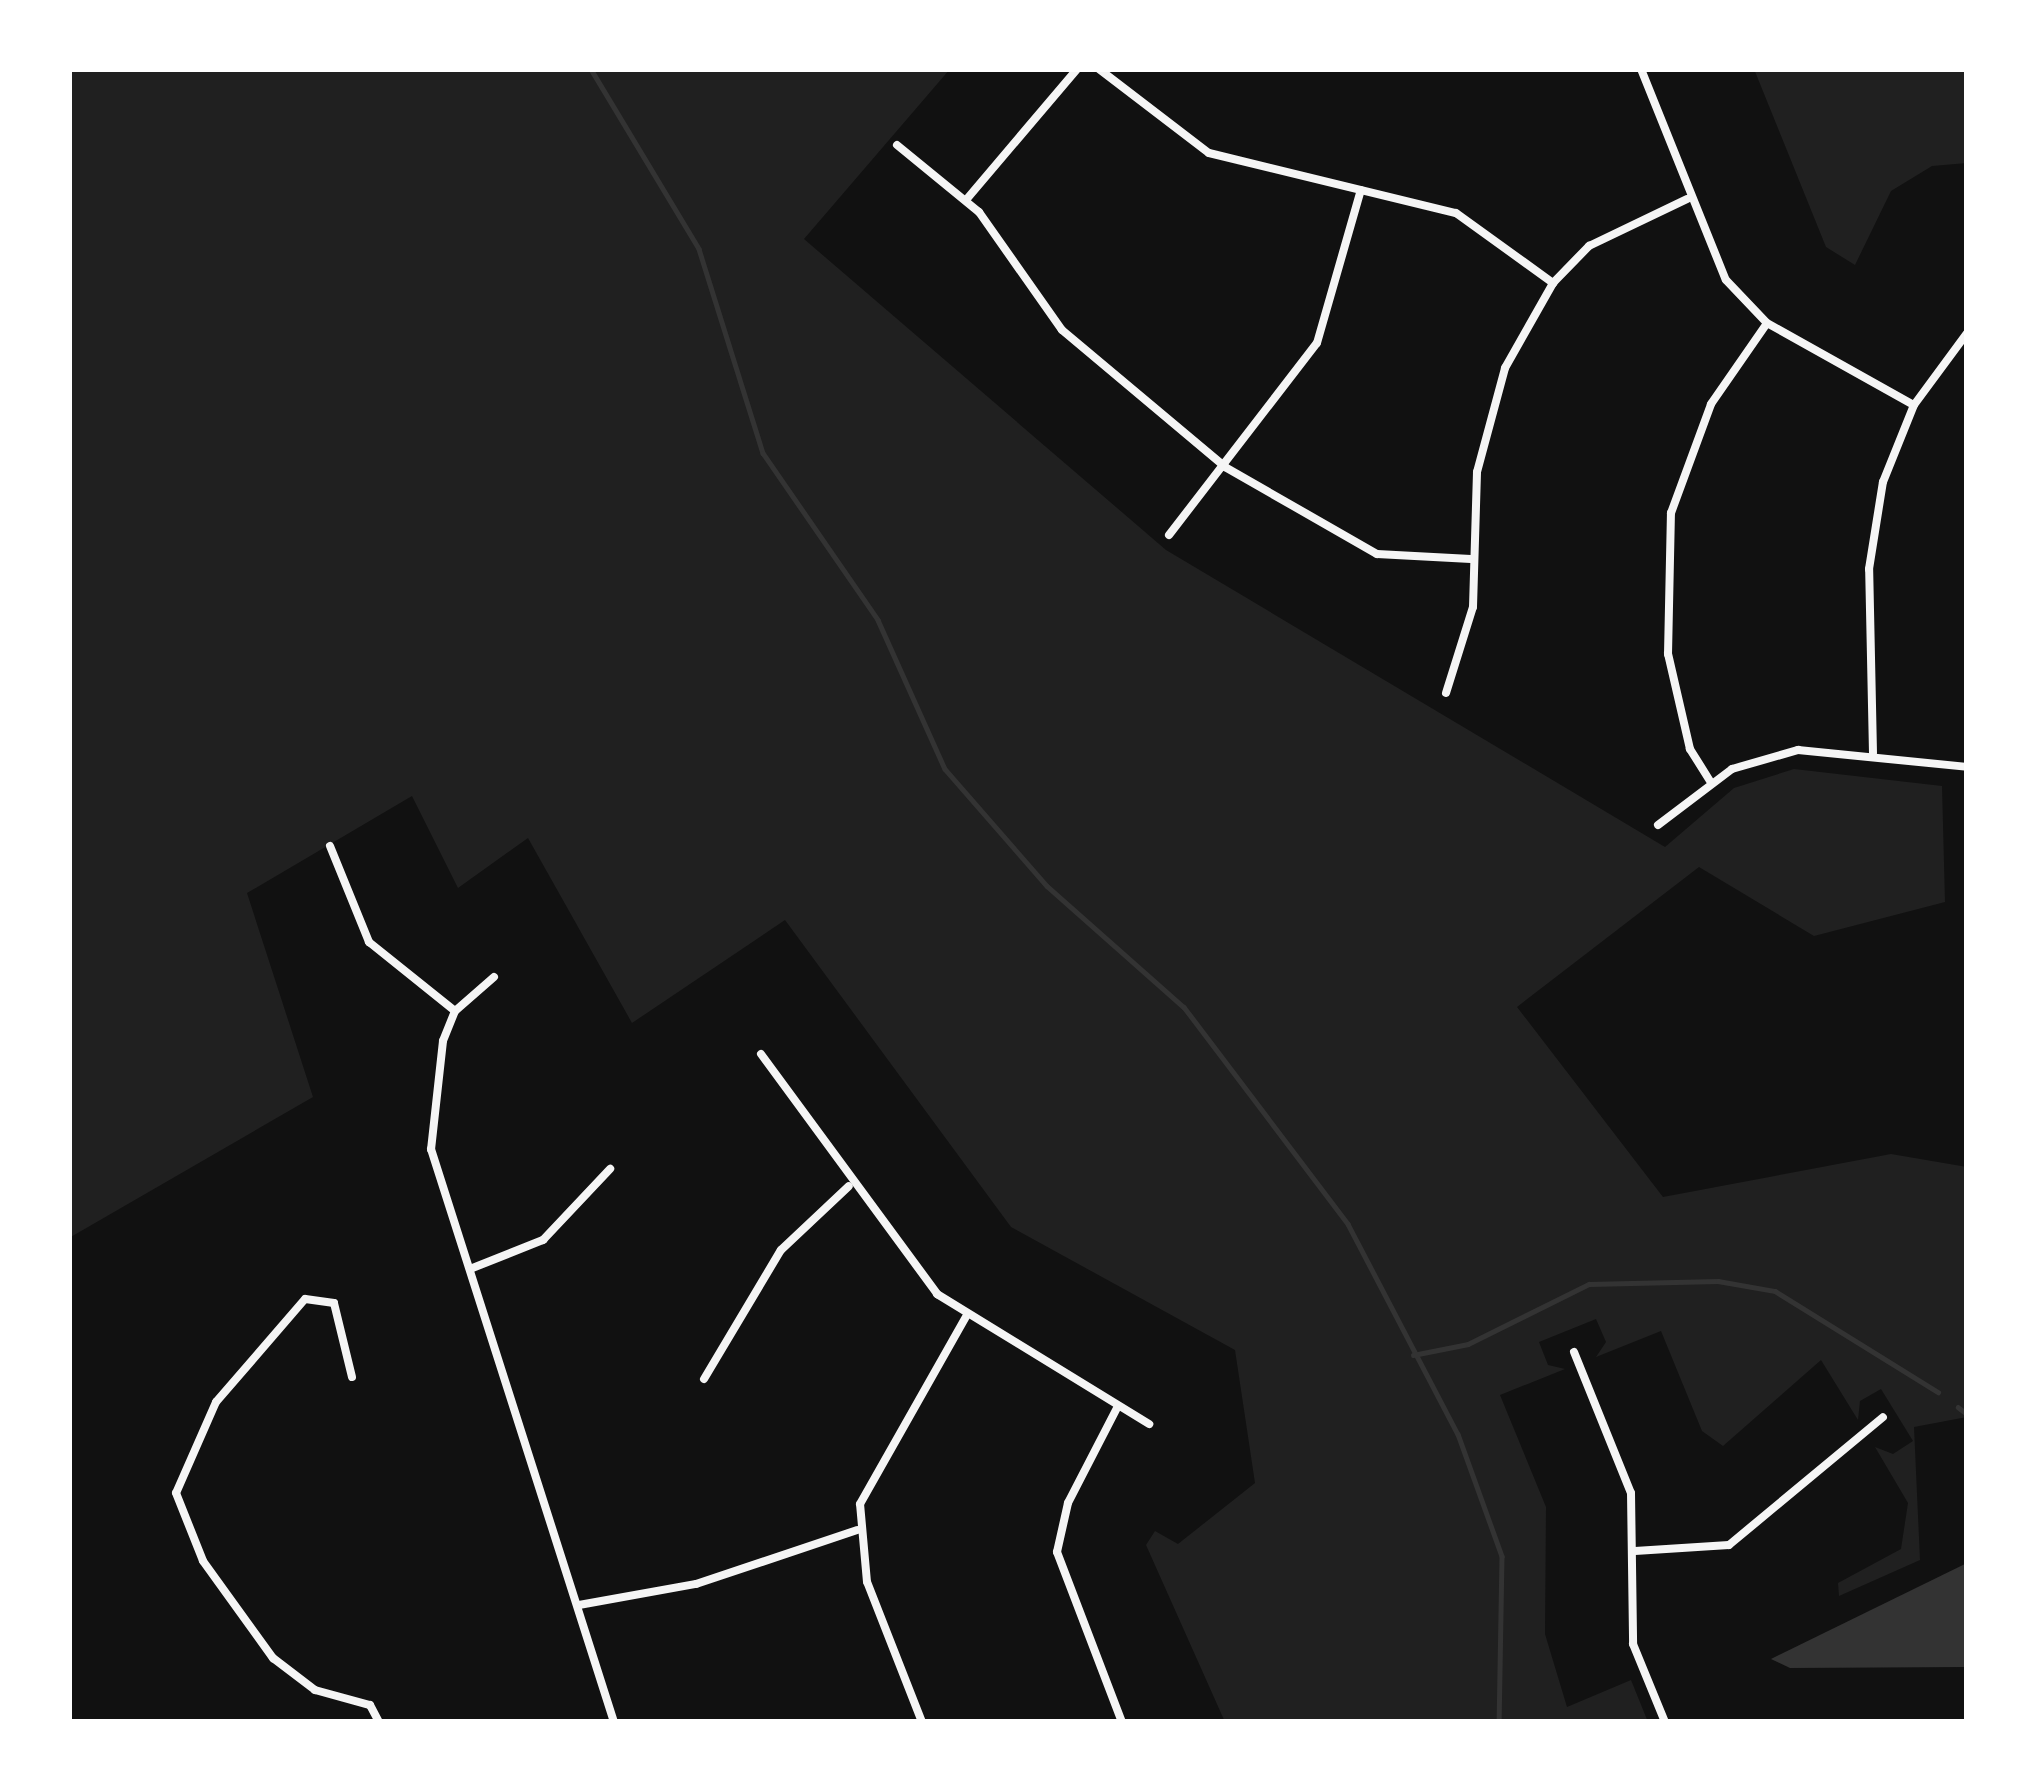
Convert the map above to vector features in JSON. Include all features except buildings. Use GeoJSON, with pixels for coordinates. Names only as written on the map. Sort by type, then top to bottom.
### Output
{"type":"FeatureCollection","features":[{"type":"Feature","properties":{"kind":"street"},"geometry":{"type":"LineString","coordinates":[[966,200],[1077,69]]}},
{"type":"Feature","properties":{"kind":"street"},"geometry":{"type":"LineString","coordinates":[[1099,69],[1209,153],[1456,213],[1553,283]]}},
{"type":"Feature","properties":{"kind":"street"},"geometry":{"type":"LineString","coordinates":[[1641,69],[1687,199],[1726,280],[1767,322],[1915,405]]}},
{"type":"Feature","properties":{"kind":"street"},"geometry":{"type":"LineString","coordinates":[[897,145],[966,200],[1062,330],[1225,467],[1377,554],[1472,559]]}},
{"type":"Feature","properties":{"kind":"street"},"geometry":{"type":"LineString","coordinates":[[1169,535],[1317,343],[1361,190]]}},
{"type":"Feature","properties":{"kind":"street"},"geometry":{"type":"LineString","coordinates":[[1446,693],[1473,607],[1472,559],[1487,418],[1553,283],[1621,223],[1687,199]]}},
{"type":"Feature","properties":{"kind":"street"},"geometry":{"type":"LineString","coordinates":[[1710,781],[1690,749],[1668,654],[1671,513],[1711,404],[1767,322]]}},
{"type":"Feature","properties":{"kind":"street"},"geometry":{"type":"LineString","coordinates":[[1873,753],[1874,525],[1915,405],[1967,333]]}},
{"type":"Feature","properties":{"kind":"street"},"geometry":{"type":"LineString","coordinates":[[1658,825],[1710,781],[1798,750],[1873,753],[1967,766]]}},
{"type":"Feature","properties":{"kind":"street"},"geometry":{"type":"LineString","coordinates":[[330,846],[369,942],[455,1011]]}},
{"type":"Feature","properties":{"kind":"street"},"geometry":{"type":"LineString","coordinates":[[494,977],[455,1011],[427,1110],[470,1268],[614,1722]]}},
{"type":"Feature","properties":{"kind":"street"},"geometry":{"type":"LineString","coordinates":[[760,1054],[849,1186],[966,1317],[1149,1424]]}},
{"type":"Feature","properties":{"kind":"street"},"geometry":{"type":"LineString","coordinates":[[470,1268],[543,1240],[610,1169]]}},
{"type":"Feature","properties":{"kind":"street"},"geometry":{"type":"LineString","coordinates":[[704,1379],[781,1250],[849,1186]]}},
{"type":"Feature","properties":{"kind":"street"},"geometry":{"type":"LineString","coordinates":[[352,1377],[334,1303],[304,1299],[216,1402],[176,1493],[203,1561],[273,1658],[316,1690],[370,1705],[379,1722]]}},
{"type":"Feature","properties":{"kind":"street"},"geometry":{"type":"LineString","coordinates":[[922,1722],[857,1530],[886,1442],[966,1317]]}},
{"type":"Feature","properties":{"kind":"street"},"geometry":{"type":"LineString","coordinates":[[1574,1352],[1631,1493],[1633,1644],[1665,1722]]}},
{"type":"Feature","properties":{"kind":"street"},"geometry":{"type":"LineString","coordinates":[[1118,1406],[1068,1503],[1057,1552],[1122,1722]]}},
{"type":"Feature","properties":{"kind":"street"},"geometry":{"type":"LineString","coordinates":[[1635,1551],[1729,1545],[1883,1417]]}},
{"type":"Feature","properties":{"kind":"street"},"geometry":{"type":"LineString","coordinates":[[579,1605],[696,1583],[857,1530]]}},
{"type":"Feature","properties":{"kind":"shaded area"},"geometry":{"type":"Polygon","coordinates":[[[69,69],[950,69],[804,239],[1166,550],[1665,847],[1734,788],[1794,769],[1942,786],[1945,902],[1814,936],[1699,867],[1517,1007],[1663,1197],[1891,1154],[1967,1167],[1967,1417],[1914,1427],[1920,1560],[1839,1596],[1838,1583],[1901,1549],[1908,1503],[1875,1447],[1893,1454],[1913,1441],[1881,1389],[1860,1401],[1858,1420],[1821,1360],[1723,1446],[1702,1431],[1661,1331],[1596,1357],[1606,1342],[1596,1319],[1539,1342],[1548,1365],[1565,1369],[1500,1395],[1546,1507],[1545,1634],[1567,1707],[1631,1680],[1648,1722],[1225,1722],[1146,1545],[1155,1531],[1178,1544],[1255,1483],[1235,1350],[1011,1227],[785,920],[632,1023],[528,838],[458,888],[412,796],[247,893],[313,1097],[69,1238],[69,69]]]}},
{"type":"Feature","properties":{"kind":"shaded area"},"geometry":{"type":"Polygon","coordinates":[[[1754,69],[1967,69],[1967,163],[1932,166],[1891,191],[1855,265],[1826,247],[1754,69]]]}},
{"type":"Feature","properties":{"kind":"shaded area"},"geometry":{"type":"Polygon","coordinates":[[[1967,1563],[1967,1667],[1790,1668],[1771,1659],[1967,1563]]]}},
{"type":"Feature","properties":{"kind":"waterway"},"geometry":{"type":"LineString","coordinates":[[591,69],[699,249],[763,453],[878,620],[945,769],[1047,886],[1184,1007],[1348,1224],[1458,1434],[1502,1556],[1499,1722]]}},
{"type":"Feature","properties":{"kind":"waterway"},"geometry":{"type":"LineString","coordinates":[[1413,1355],[1468,1344],[1589,1284],[1718,1281],[1775,1291],[1938,1392]]}},
{"type":"Feature","properties":{"kind":"waterway"},"geometry":{"type":"LineString","coordinates":[[1958,1407],[1967,1414]]}}]}
